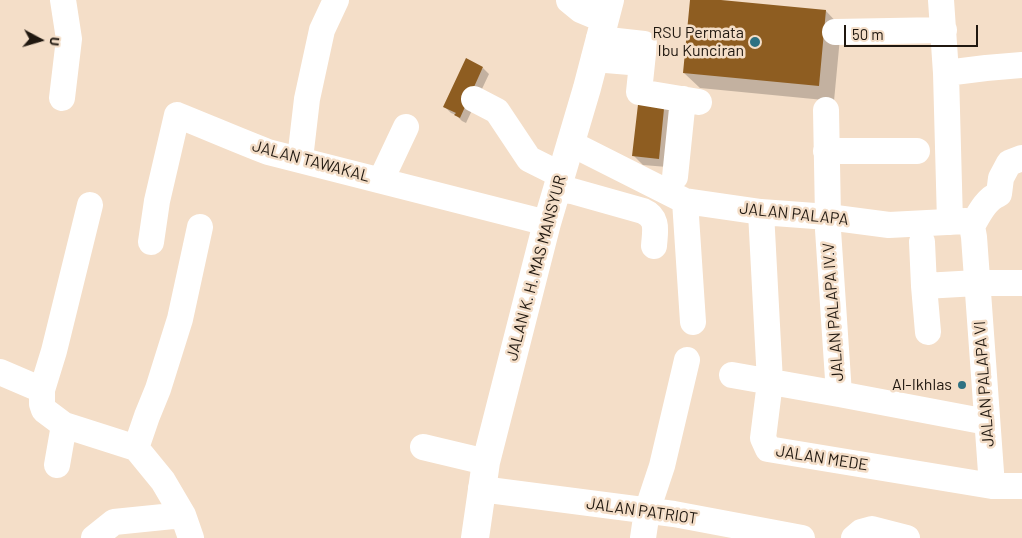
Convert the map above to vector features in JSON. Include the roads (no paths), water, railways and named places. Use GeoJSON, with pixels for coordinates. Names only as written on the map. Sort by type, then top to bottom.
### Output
{"type":"FeatureCollection","features":[{"type":"Feature","properties":{"kind":"main road"},"geometry":{"type":"LineString","coordinates":[[570,0],[602,29]]}},
{"type":"Feature","properties":{"kind":"main road","name":"JALAN K. H. MAS MANSYUR"},"geometry":{"type":"LineString","coordinates":[[475,538],[486,462],[546,223],[587,88],[602,29]]}},
{"type":"Feature","properties":{"kind":"street"},"geometry":{"type":"LineString","coordinates":[[62,98],[69,38],[63,0]]}},
{"type":"Feature","properties":{"kind":"street"},"geometry":{"type":"LineString","coordinates":[[300,159],[307,99],[322,30],[336,0]]}},
{"type":"Feature","properties":{"kind":"street"},"geometry":{"type":"LineString","coordinates":[[942,0],[946,73],[961,224],[974,237],[977,283]]}},
{"type":"Feature","properties":{"kind":"street"},"geometry":{"type":"LineString","coordinates":[[602,29],[643,53],[639,92],[691,100],[675,177]]}},
{"type":"Feature","properties":{"kind":"street"},"geometry":{"type":"LineString","coordinates":[[834,32],[944,30]]}},
{"type":"Feature","properties":{"kind":"street"},"geometry":{"type":"LineString","coordinates":[[946,73],[1022,65]]}},
{"type":"Feature","properties":{"kind":"street"},"geometry":{"type":"LineString","coordinates":[[474,99],[497,110],[529,159],[572,191],[652,216],[656,227],[654,246]]}},
{"type":"Feature","properties":{"kind":"street","name":"JALAN PALAPA IV.V"},"geometry":{"type":"LineString","coordinates":[[826,110],[828,230],[839,394]]}},
{"type":"Feature","properties":{"kind":"street","name":"JALAN TAWAKAL"},"geometry":{"type":"LineString","coordinates":[[151,242],[157,202],[177,115],[261,149],[546,223]]}},
{"type":"Feature","properties":{"kind":"street"},"geometry":{"type":"LineString","coordinates":[[381,180],[406,127]]}},
{"type":"Feature","properties":{"kind":"street","name":"JALAN PALAPA"},"geometry":{"type":"LineString","coordinates":[[570,143],[685,201],[761,212],[828,217],[889,225],[961,224]]}},
{"type":"Feature","properties":{"kind":"street"},"geometry":{"type":"LineString","coordinates":[[826,151],[917,151]]}},
{"type":"Feature","properties":{"kind":"street"},"geometry":{"type":"LineString","coordinates":[[961,224],[982,210],[992,197],[999,194],[1001,178],[1008,163],[1022,158]]}},
{"type":"Feature","properties":{"kind":"street"},"geometry":{"type":"LineString","coordinates":[[685,201],[693,322]]}},
{"type":"Feature","properties":{"kind":"street"},"geometry":{"type":"LineString","coordinates":[[90,205],[54,350],[42,390],[42,404],[44,410],[64,425],[136,448],[163,481],[187,527]]}},
{"type":"Feature","properties":{"kind":"street","name":"JALAN MEDE"},"geometry":{"type":"LineString","coordinates":[[761,212],[770,382],[763,438],[768,449],[992,486],[1022,486]]}},
{"type":"Feature","properties":{"kind":"street"},"geometry":{"type":"LineString","coordinates":[[136,448],[180,319],[200,227]]}},
{"type":"Feature","properties":{"kind":"street"},"geometry":{"type":"LineString","coordinates":[[922,242],[928,332]]}},
{"type":"Feature","properties":{"kind":"street","name":"JALAN PALAPA VI"},"geometry":{"type":"LineString","coordinates":[[977,283],[992,486]]}},
{"type":"Feature","properties":{"kind":"street"},"geometry":{"type":"LineString","coordinates":[[924,286],[1022,283]]}},
{"type":"Feature","properties":{"kind":"street"},"geometry":{"type":"LineString","coordinates":[[643,538],[647,511],[662,466],[687,360]]}},
{"type":"Feature","properties":{"kind":"street"},"geometry":{"type":"LineString","coordinates":[[0,372],[42,390]]}},
{"type":"Feature","properties":{"kind":"street"},"geometry":{"type":"LineString","coordinates":[[732,375],[987,422]]}},
{"type":"Feature","properties":{"kind":"street"},"geometry":{"type":"LineString","coordinates":[[57,465],[64,425]]}},
{"type":"Feature","properties":{"kind":"street"},"geometry":{"type":"LineString","coordinates":[[424,447],[486,462]]}},
{"type":"Feature","properties":{"kind":"street","name":"JALAN PATRIOT"},"geometry":{"type":"LineString","coordinates":[[482,489],[674,514],[802,538]]}},
{"type":"Feature","properties":{"kind":"street"},"geometry":{"type":"LineString","coordinates":[[94,538],[114,522],[187,527]]}},
{"type":"Feature","properties":{"kind":"street"},"geometry":{"type":"LineString","coordinates":[[854,538],[861,532],[872,529],[907,538]]}},
{"type":"Feature","properties":{"kind":"place","name":"RSU Permata Ibu Kunciran"},"geometry":{"type":"Point","coordinates":[755,42]}},
{"type":"Feature","properties":{"kind":"place","name":"Al-Ikhlas"},"geometry":{"type":"Point","coordinates":[962,385]}}]}
